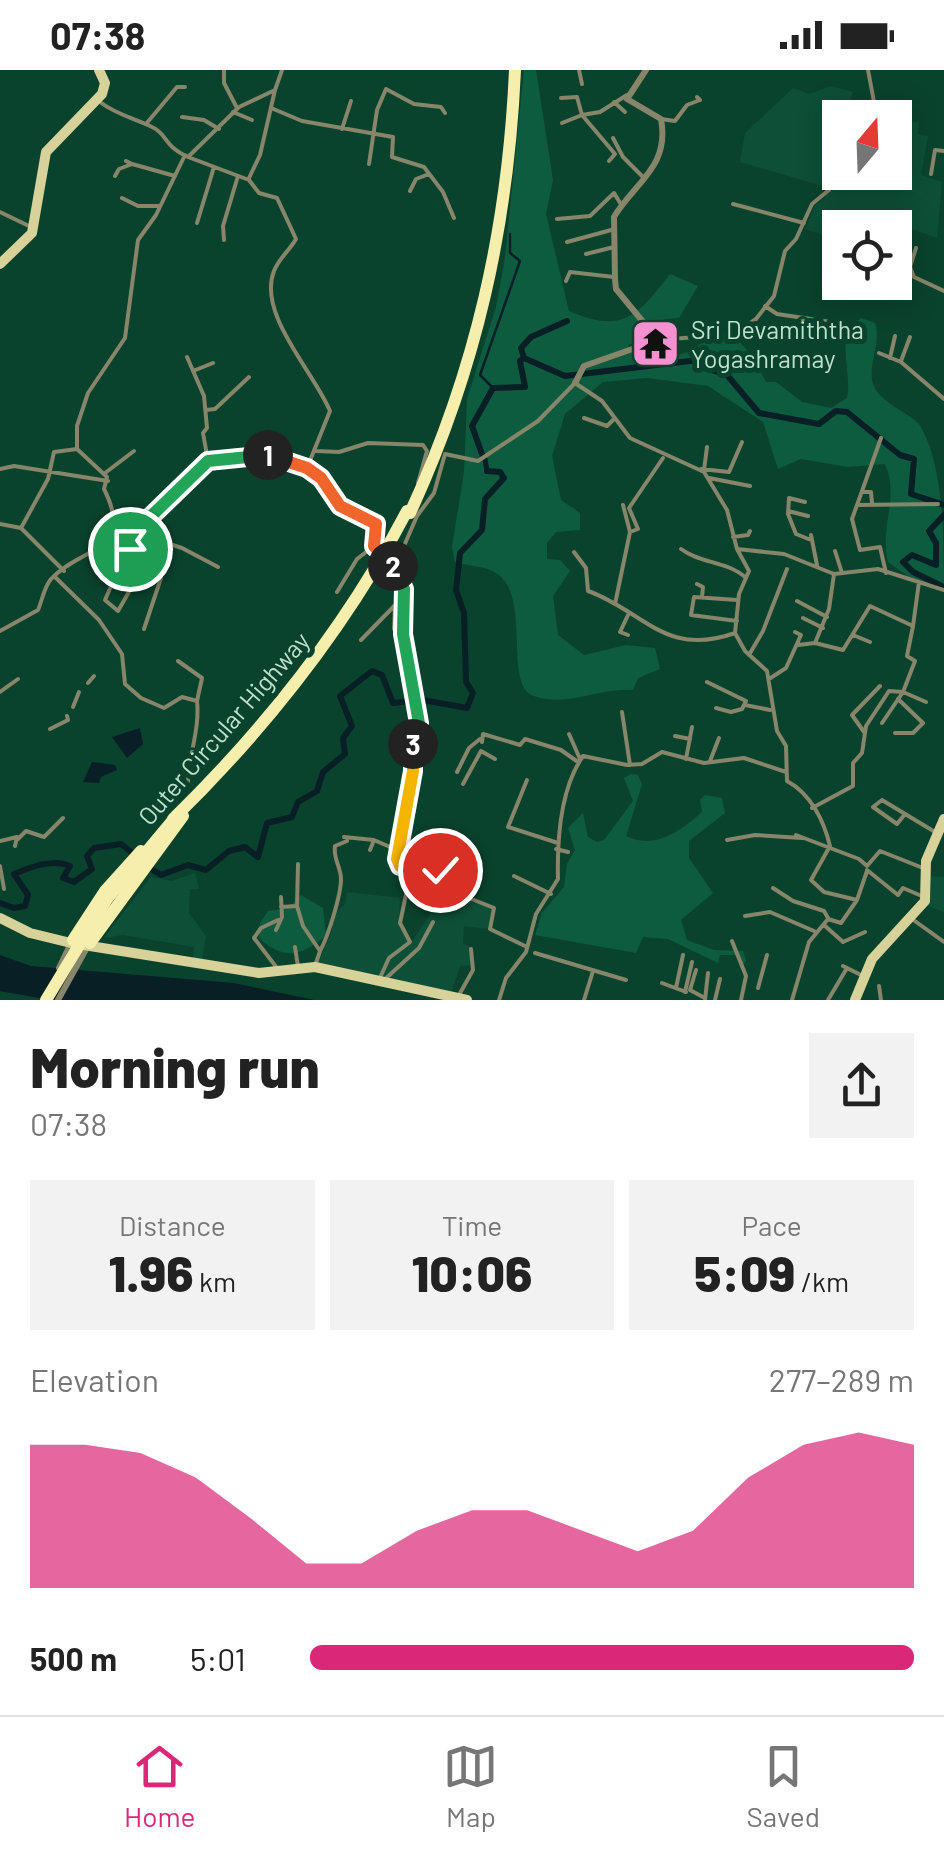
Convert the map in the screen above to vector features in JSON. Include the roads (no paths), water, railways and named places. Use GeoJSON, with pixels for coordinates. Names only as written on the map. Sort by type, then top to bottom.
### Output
{"type":"FeatureCollection","features":[{"type":"Feature","properties":{"kind":"highway","name":"Outer Circular Highway"},"geometry":{"type":"LineString","coordinates":[[44,1000],[107,899],[236,755],[338,630],[409,512],[450,409],[481,307],[502,198],[513,70]]}},
{"type":"Feature","properties":{"kind":"highway","name":"Outer Circular Highway"},"geometry":{"type":"LineString","coordinates":[[56,1000],[108,911],[180,815]]}},
{"type":"Feature","properties":{"kind":"highway"},"geometry":{"type":"LineString","coordinates":[[94,942],[180,815]]}},
{"type":"Feature","properties":{"kind":"highway"},"geometry":{"type":"LineString","coordinates":[[72,942],[121,872],[180,815]]}},
{"type":"Feature","properties":{"kind":"main road"},"geometry":{"type":"LineString","coordinates":[[0,264],[29,240],[44,156],[106,86],[99,70]]}},
{"type":"Feature","properties":{"kind":"main road"},"geometry":{"type":"LineString","coordinates":[[856,1000],[863,976],[875,956],[912,919],[926,898],[925,869],[944,819]]}},
{"type":"Feature","properties":{"kind":"main road"},"geometry":{"type":"LineString","coordinates":[[0,918],[42,936],[94,942],[127,952],[258,973],[315,967],[381,980],[434,997],[462,999]]}},
{"type":"Feature","properties":{"kind":"street"},"geometry":{"type":"LineString","coordinates":[[224,70],[224,83],[235,110],[252,120]]}},
{"type":"Feature","properties":{"kind":"street"},"geometry":{"type":"LineString","coordinates":[[249,180],[255,158],[260,155],[282,70]]}},
{"type":"Feature","properties":{"kind":"street"},"geometry":{"type":"LineString","coordinates":[[580,70],[582,84]]}},
{"type":"Feature","properties":{"kind":"street"},"geometry":{"type":"LineString","coordinates":[[868,70],[874,100]]}},
{"type":"Feature","properties":{"kind":"street"},"geometry":{"type":"LineString","coordinates":[[562,123],[600,112],[627,95],[643,72]]}},
{"type":"Feature","properties":{"kind":"street"},"geometry":{"type":"LineString","coordinates":[[146,124],[177,87],[185,88]]}},
{"type":"Feature","properties":{"kind":"street"},"geometry":{"type":"LineString","coordinates":[[369,164],[372,136],[386,89],[446,113]]}},
{"type":"Feature","properties":{"kind":"street"},"geometry":{"type":"LineString","coordinates":[[0,630],[38,610],[54,576],[94,553],[109,538],[114,524],[113,504],[104,490],[108,481],[105,472],[77,449],[74,436],[88,393],[125,338],[138,240],[187,156],[235,110],[275,90]]}},
{"type":"Feature","properties":{"kind":"street"},"geometry":{"type":"LineString","coordinates":[[627,95],[629,101],[661,120],[676,121],[690,102],[700,100],[697,97]]}},
{"type":"Feature","properties":{"kind":"street"},"geometry":{"type":"LineString","coordinates":[[561,98],[577,97],[582,115],[616,156],[609,161]]}},
{"type":"Feature","properties":{"kind":"street"},"geometry":{"type":"LineString","coordinates":[[97,99],[117,114],[162,133],[169,148],[249,180],[259,193],[282,202],[296,239],[276,267],[270,287],[291,352],[311,371],[330,410],[307,468]]}},
{"type":"Feature","properties":{"kind":"street"},"geometry":{"type":"LineString","coordinates":[[342,128],[351,101]]}},
{"type":"Feature","properties":{"kind":"street"},"geometry":{"type":"LineString","coordinates":[[614,102],[625,112]]}},
{"type":"Feature","properties":{"kind":"street"},"geometry":{"type":"LineString","coordinates":[[271,108],[302,121],[321,120],[372,136],[393,137],[392,157],[424,167],[443,192],[454,218]]}},
{"type":"Feature","properties":{"kind":"street"},"geometry":{"type":"LineString","coordinates":[[182,117],[204,120],[219,129]]}},
{"type":"Feature","properties":{"kind":"street"},"geometry":{"type":"LineString","coordinates":[[658,340],[616,289],[614,217],[646,181],[660,155],[661,120]]}},
{"type":"Feature","properties":{"kind":"street"},"geometry":{"type":"LineString","coordinates":[[614,138],[625,159],[646,181]]}},
{"type":"Feature","properties":{"kind":"street"},"geometry":{"type":"LineString","coordinates":[[931,174],[935,150],[944,152]]}},
{"type":"Feature","properties":{"kind":"street"},"geometry":{"type":"LineString","coordinates":[[115,176],[129,163],[176,176]]}},
{"type":"Feature","properties":{"kind":"street"},"geometry":{"type":"LineString","coordinates":[[197,223],[214,167]]}},
{"type":"Feature","properties":{"kind":"street"},"geometry":{"type":"LineString","coordinates":[[410,191],[416,179],[429,174]]}},
{"type":"Feature","properties":{"kind":"street"},"geometry":{"type":"LineString","coordinates":[[224,240],[223,226],[238,176]]}},
{"type":"Feature","properties":{"kind":"street"},"geometry":{"type":"LineString","coordinates":[[432,490],[438,484],[445,454],[478,461],[538,422],[575,381],[579,370],[658,340],[734,334],[774,296],[784,251],[812,204],[829,190]]}},
{"type":"Feature","properties":{"kind":"street"},"geometry":{"type":"LineString","coordinates":[[558,219],[589,217],[613,194],[622,206]]}},
{"type":"Feature","properties":{"kind":"street"},"geometry":{"type":"LineString","coordinates":[[122,198],[138,206],[160,206]]}},
{"type":"Feature","properties":{"kind":"street"},"geometry":{"type":"LineString","coordinates":[[732,204],[804,223]]}},
{"type":"Feature","properties":{"kind":"street"},"geometry":{"type":"LineString","coordinates":[[0,212],[33,228]]}},
{"type":"Feature","properties":{"kind":"street"},"geometry":{"type":"LineString","coordinates":[[589,217],[589,233]]}},
{"type":"Feature","properties":{"kind":"street"},"geometry":{"type":"LineString","coordinates":[[567,242],[614,229]]}},
{"type":"Feature","properties":{"kind":"street"},"geometry":{"type":"LineString","coordinates":[[586,254],[617,247]]}},
{"type":"Feature","properties":{"kind":"street"},"geometry":{"type":"LineString","coordinates":[[916,248],[910,267],[914,276],[944,292]]}},
{"type":"Feature","properties":{"kind":"street"},"geometry":{"type":"LineString","coordinates":[[566,281],[570,272],[615,276]]}},
{"type":"Feature","properties":{"kind":"street"},"geometry":{"type":"LineString","coordinates":[[765,306],[804,319],[832,322]]}},
{"type":"Feature","properties":{"kind":"street"},"geometry":{"type":"LineString","coordinates":[[804,319],[804,341]]}},
{"type":"Feature","properties":{"kind":"street"},"geometry":{"type":"LineString","coordinates":[[890,358],[896,336]]}},
{"type":"Feature","properties":{"kind":"street"},"geometry":{"type":"LineString","coordinates":[[901,362],[910,338]]}},
{"type":"Feature","properties":{"kind":"street"},"geometry":{"type":"LineString","coordinates":[[878,353],[901,362],[944,399]]}},
{"type":"Feature","properties":{"kind":"street"},"geometry":{"type":"LineString","coordinates":[[187,357],[206,410],[203,433],[208,461]]}},
{"type":"Feature","properties":{"kind":"street"},"geometry":{"type":"LineString","coordinates":[[194,371],[213,363]]}},
{"type":"Feature","properties":{"kind":"street"},"geometry":{"type":"LineString","coordinates":[[206,410],[215,408],[249,377]]}},
{"type":"Feature","properties":{"kind":"street"},"geometry":{"type":"LineString","coordinates":[[575,381],[602,401],[630,438],[663,457],[702,470],[730,471],[742,442]]}},
{"type":"Feature","properties":{"kind":"street"},"geometry":{"type":"LineString","coordinates":[[584,418],[607,426],[613,420]]}},
{"type":"Feature","properties":{"kind":"street"},"geometry":{"type":"LineString","coordinates":[[881,438],[852,518],[860,550],[880,547],[886,574]]}},
{"type":"Feature","properties":{"kind":"street"},"geometry":{"type":"LineString","coordinates":[[316,451],[339,452],[368,443],[423,445],[427,451],[416,482],[432,490]]}},
{"type":"Feature","properties":{"kind":"street"},"geometry":{"type":"LineString","coordinates":[[702,470],[706,447]]}},
{"type":"Feature","properties":{"kind":"street"},"geometry":{"type":"LineString","coordinates":[[21,528],[49,473],[54,452],[77,449]]}},
{"type":"Feature","properties":{"kind":"street"},"geometry":{"type":"LineString","coordinates":[[105,472],[134,451]]}},
{"type":"Feature","properties":{"kind":"street"},"geometry":{"type":"LineString","coordinates":[[144,630],[162,578],[130,549],[141,535],[142,525],[208,461],[262,453],[307,468],[321,478],[340,506],[376,524],[377,548],[394,568],[404,596],[403,634],[419,723],[398,850],[400,866],[434,876],[442,870],[467,882],[464,896],[494,908],[490,929],[528,947]]}},
{"type":"Feature","properties":{"kind":"street"},"geometry":{"type":"LineString","coordinates":[[630,532],[638,532],[630,508],[663,457]]}},
{"type":"Feature","properties":{"kind":"street"},"geometry":{"type":"LineString","coordinates":[[0,469],[14,466],[108,481]]}},
{"type":"Feature","properties":{"kind":"street"},"geometry":{"type":"LineString","coordinates":[[702,470],[727,510],[737,549],[746,559],[735,633],[769,679],[772,710],[786,746],[787,781],[803,791],[824,821],[830,846],[812,880],[824,892],[856,900]]}},
{"type":"Feature","properties":{"kind":"street"},"geometry":{"type":"LineString","coordinates":[[709,478],[750,486]]}},
{"type":"Feature","properties":{"kind":"street"},"geometry":{"type":"LineString","coordinates":[[394,568],[418,516],[434,493],[432,490]]}},
{"type":"Feature","properties":{"kind":"street"},"geometry":{"type":"LineString","coordinates":[[862,492],[871,492],[872,505]]}},
{"type":"Feature","properties":{"kind":"street"},"geometry":{"type":"LineString","coordinates":[[804,502],[791,498],[788,511],[794,532],[811,538],[817,565]]}},
{"type":"Feature","properties":{"kind":"street"},"geometry":{"type":"LineString","coordinates":[[857,505],[938,504]]}},
{"type":"Feature","properties":{"kind":"street"},"geometry":{"type":"LineString","coordinates":[[615,604],[630,532],[623,505]]}},
{"type":"Feature","properties":{"kind":"street"},"geometry":{"type":"LineString","coordinates":[[788,511],[808,516]]}},
{"type":"Feature","properties":{"kind":"street"},"geometry":{"type":"LineString","coordinates":[[0,524],[21,528],[64,571]]}},
{"type":"Feature","properties":{"kind":"street"},"geometry":{"type":"LineString","coordinates":[[733,537],[748,535],[750,530]]}},
{"type":"Feature","properties":{"kind":"street"},"geometry":{"type":"LineString","coordinates":[[141,535],[182,548],[218,566]]}},
{"type":"Feature","properties":{"kind":"street"},"geometry":{"type":"LineString","coordinates":[[337,592],[357,559],[377,548]]}},
{"type":"Feature","properties":{"kind":"street"},"geometry":{"type":"LineString","coordinates":[[680,549],[700,561],[736,569],[746,578]]}},
{"type":"Feature","properties":{"kind":"street"},"geometry":{"type":"LineString","coordinates":[[737,549],[768,551],[834,574],[878,570],[944,590]]}},
{"type":"Feature","properties":{"kind":"street"},"geometry":{"type":"LineString","coordinates":[[835,551],[842,573]]}},
{"type":"Feature","properties":{"kind":"street"},"geometry":{"type":"LineString","coordinates":[[574,552],[586,568],[586,588],[641,624],[672,637],[708,640],[735,633]]}},
{"type":"Feature","properties":{"kind":"street"},"geometry":{"type":"LineString","coordinates":[[94,553],[115,577]]}},
{"type":"Feature","properties":{"kind":"street"},"geometry":{"type":"LineString","coordinates":[[749,655],[763,631],[786,569]]}},
{"type":"Feature","properties":{"kind":"street"},"geometry":{"type":"LineString","coordinates":[[815,643],[827,617],[834,574]]}},
{"type":"Feature","properties":{"kind":"street"},"geometry":{"type":"LineString","coordinates":[[54,576],[99,620],[122,654],[123,680],[134,693],[164,708],[182,696],[197,701]]}},
{"type":"Feature","properties":{"kind":"street"},"geometry":{"type":"LineString","coordinates":[[126,576],[134,582],[120,611],[104,604],[115,577],[126,576]]}},
{"type":"Feature","properties":{"kind":"street"},"geometry":{"type":"LineString","coordinates":[[882,723],[915,661],[907,656],[919,582]]}},
{"type":"Feature","properties":{"kind":"street"},"geometry":{"type":"LineString","coordinates":[[697,584],[703,586],[702,597]]}},
{"type":"Feature","properties":{"kind":"street"},"geometry":{"type":"LineString","coordinates":[[362,640],[404,596]]}},
{"type":"Feature","properties":{"kind":"street"},"geometry":{"type":"LineString","coordinates":[[737,600],[692,598],[692,616],[737,620]]}},
{"type":"Feature","properties":{"kind":"street"},"geometry":{"type":"LineString","coordinates":[[797,602],[827,617]]}},
{"type":"Feature","properties":{"kind":"street"},"geometry":{"type":"LineString","coordinates":[[394,630],[395,605]]}},
{"type":"Feature","properties":{"kind":"street"},"geometry":{"type":"LineString","coordinates":[[798,645],[815,643],[841,651],[870,606],[912,626]]}},
{"type":"Feature","properties":{"kind":"street"},"geometry":{"type":"LineString","coordinates":[[628,635],[620,632],[629,613]]}},
{"type":"Feature","properties":{"kind":"street"},"geometry":{"type":"LineString","coordinates":[[803,618],[823,628]]}},
{"type":"Feature","properties":{"kind":"street"},"geometry":{"type":"LineString","coordinates":[[769,679],[786,668],[801,634],[795,632]]}},
{"type":"Feature","properties":{"kind":"street"},"geometry":{"type":"LineString","coordinates":[[853,634],[870,642]]}},
{"type":"Feature","properties":{"kind":"street"},"geometry":{"type":"LineString","coordinates":[[178,661],[202,678],[197,701],[199,727],[190,749],[188,782]]}},
{"type":"Feature","properties":{"kind":"street"},"geometry":{"type":"LineString","coordinates":[[88,684],[94,676]]}},
{"type":"Feature","properties":{"kind":"street"},"geometry":{"type":"LineString","coordinates":[[0,692],[18,679]]}},
{"type":"Feature","properties":{"kind":"street"},"geometry":{"type":"LineString","coordinates":[[707,682],[732,690],[745,704],[772,710]]}},
{"type":"Feature","properties":{"kind":"street"},"geometry":{"type":"LineString","coordinates":[[864,732],[852,716],[880,686]]}},
{"type":"Feature","properties":{"kind":"street"},"geometry":{"type":"LineString","coordinates":[[812,808],[852,786],[853,763],[862,754],[864,732],[888,691],[901,691],[926,702]]}},
{"type":"Feature","properties":{"kind":"street"},"geometry":{"type":"LineString","coordinates":[[73,707],[80,694]]}},
{"type":"Feature","properties":{"kind":"street"},"geometry":{"type":"LineString","coordinates":[[895,734],[913,733],[923,723],[898,699]]}},
{"type":"Feature","properties":{"kind":"street"},"geometry":{"type":"LineString","coordinates":[[716,708],[731,712],[745,704]]}},
{"type":"Feature","properties":{"kind":"street"},"geometry":{"type":"LineString","coordinates":[[622,712],[630,764]]}},
{"type":"Feature","properties":{"kind":"street"},"geometry":{"type":"LineString","coordinates":[[50,729],[68,720],[67,716]]}},
{"type":"Feature","properties":{"kind":"street"},"geometry":{"type":"LineString","coordinates":[[686,759],[692,728]]}},
{"type":"Feature","properties":{"kind":"street"},"geometry":{"type":"LineString","coordinates":[[458,772],[469,748],[486,734],[520,745],[525,739],[562,750],[579,760]]}},
{"type":"Feature","properties":{"kind":"street"},"geometry":{"type":"LineString","coordinates":[[499,1000],[506,978],[528,947],[536,914],[551,894],[558,875],[557,846],[579,760],[569,734]]}},
{"type":"Feature","properties":{"kind":"street"},"geometry":{"type":"LineString","coordinates":[[676,736],[691,739]]}},
{"type":"Feature","properties":{"kind":"street"},"geometry":{"type":"LineString","coordinates":[[709,762],[719,738]]}},
{"type":"Feature","properties":{"kind":"street"},"geometry":{"type":"LineString","coordinates":[[463,784],[481,751],[495,759]]}},
{"type":"Feature","properties":{"kind":"street"},"geometry":{"type":"LineString","coordinates":[[579,760],[590,754],[642,764],[662,752],[709,762],[744,758],[786,772]]}},
{"type":"Feature","properties":{"kind":"street"},"geometry":{"type":"LineString","coordinates":[[526,780],[508,827],[568,852]]}},
{"type":"Feature","properties":{"kind":"street"},"geometry":{"type":"LineString","coordinates":[[905,814],[897,824],[874,808],[882,800],[905,814],[939,835]]}},
{"type":"Feature","properties":{"kind":"street"},"geometry":{"type":"LineString","coordinates":[[15,846],[26,831],[44,837],[63,818]]}},
{"type":"Feature","properties":{"kind":"street"},"geometry":{"type":"LineString","coordinates":[[727,840],[758,835],[812,840]]}},
{"type":"Feature","properties":{"kind":"street"},"geometry":{"type":"LineString","coordinates":[[796,835],[830,846],[867,868],[898,894],[903,888],[926,898]]}},
{"type":"Feature","properties":{"kind":"street"},"geometry":{"type":"LineString","coordinates":[[0,840],[18,839]]}},
{"type":"Feature","properties":{"kind":"street"},"geometry":{"type":"LineString","coordinates":[[315,967],[332,931],[331,914],[340,888],[334,846],[346,839],[374,840],[398,850]]}},
{"type":"Feature","properties":{"kind":"street"},"geometry":{"type":"LineString","coordinates":[[370,850],[374,840]]}},
{"type":"Feature","properties":{"kind":"street"},"geometry":{"type":"LineString","coordinates":[[828,919],[841,922],[880,850],[925,869]]}},
{"type":"Feature","properties":{"kind":"street"},"geometry":{"type":"LineString","coordinates":[[298,864],[301,875],[295,892],[297,906],[303,926],[320,951]]}},
{"type":"Feature","properties":{"kind":"street"},"geometry":{"type":"LineString","coordinates":[[0,866],[4,888]]}},
{"type":"Feature","properties":{"kind":"street"},"geometry":{"type":"LineString","coordinates":[[381,980],[389,958],[410,942],[400,923],[410,871]]}},
{"type":"Feature","properties":{"kind":"street"},"geometry":{"type":"LineString","coordinates":[[514,876],[551,894]]}},
{"type":"Feature","properties":{"kind":"street"},"geometry":{"type":"LineString","coordinates":[[773,888],[793,902],[824,910],[828,919]]}},
{"type":"Feature","properties":{"kind":"street"},"geometry":{"type":"LineString","coordinates":[[295,892],[303,890]]}},
{"type":"Feature","properties":{"kind":"street"},"geometry":{"type":"LineString","coordinates":[[276,930],[280,898]]}},
{"type":"Feature","properties":{"kind":"street"},"geometry":{"type":"LineString","coordinates":[[281,908],[297,906]]}},
{"type":"Feature","properties":{"kind":"street"},"geometry":{"type":"LineString","coordinates":[[746,916],[756,911],[770,912],[816,932]]}},
{"type":"Feature","properties":{"kind":"street"},"geometry":{"type":"LineString","coordinates":[[792,1000],[816,932],[828,919]]}},
{"type":"Feature","properties":{"kind":"street"},"geometry":{"type":"LineString","coordinates":[[912,919],[944,942]]}},
{"type":"Feature","properties":{"kind":"street"},"geometry":{"type":"LineString","coordinates":[[278,920],[254,938],[274,959],[278,971]]}},
{"type":"Feature","properties":{"kind":"street"},"geometry":{"type":"LineString","coordinates":[[381,980],[418,948],[433,922]]}},
{"type":"Feature","properties":{"kind":"street"},"geometry":{"type":"LineString","coordinates":[[822,924],[843,942],[866,932]]}},
{"type":"Feature","properties":{"kind":"street"},"geometry":{"type":"LineString","coordinates":[[732,941],[746,976],[741,1000]]}},
{"type":"Feature","properties":{"kind":"street"},"geometry":{"type":"LineString","coordinates":[[44,1000],[72,942]]}},
{"type":"Feature","properties":{"kind":"street"},"geometry":{"type":"LineString","coordinates":[[56,1000],[94,942]]}},
{"type":"Feature","properties":{"kind":"street"},"geometry":{"type":"LineString","coordinates":[[295,947],[298,968]]}},
{"type":"Feature","properties":{"kind":"street"},"geometry":{"type":"LineString","coordinates":[[462,999],[473,970],[471,949]]}},
{"type":"Feature","properties":{"kind":"street"},"geometry":{"type":"LineString","coordinates":[[535,953],[626,980]]}},
{"type":"Feature","properties":{"kind":"street"},"geometry":{"type":"LineString","coordinates":[[676,988],[683,955]]}},
{"type":"Feature","properties":{"kind":"street"},"geometry":{"type":"LineString","coordinates":[[758,988],[767,955]]}},
{"type":"Feature","properties":{"kind":"street"},"geometry":{"type":"LineString","coordinates":[[688,993],[692,962]]}},
{"type":"Feature","properties":{"kind":"street"},"geometry":{"type":"LineString","coordinates":[[828,1000],[845,967],[863,976]]}},
{"type":"Feature","properties":{"kind":"street"},"geometry":{"type":"LineString","coordinates":[[584,1000],[593,970]]}},
{"type":"Feature","properties":{"kind":"street"},"geometry":{"type":"LineString","coordinates":[[688,993],[696,970]]}},
{"type":"Feature","properties":{"kind":"street"},"geometry":{"type":"LineString","coordinates":[[662,983],[705,999],[708,973]]}},
{"type":"Feature","properties":{"kind":"street"},"geometry":{"type":"LineString","coordinates":[[746,976],[760,976]]}},
{"type":"Feature","properties":{"kind":"street"},"geometry":{"type":"LineString","coordinates":[[715,1000],[720,979]]}},
{"type":"Feature","properties":{"kind":"street"},"geometry":{"type":"LineString","coordinates":[[880,986],[880,1000]]}},
{"type":"Feature","properties":{"kind":"water"},"geometry":{"type":"Polygon","coordinates":[[[140,728],[143,744],[127,758],[112,737],[140,728]]]}},
{"type":"Feature","properties":{"kind":"water"},"geometry":{"type":"Polygon","coordinates":[[[92,762],[115,765],[117,770],[101,777],[99,783],[83,782],[92,762]]]}},
{"type":"Feature","properties":{"kind":"water"},"geometry":{"type":"Polygon","coordinates":[[[0,955],[31,966],[234,983],[314,1000],[50,1000],[0,991],[0,955]]]}},
{"type":"Feature","properties":{"kind":"waterway"},"geometry":{"type":"LineString","coordinates":[[493,388],[480,375],[520,261],[510,253],[510,234]]}},
{"type":"Feature","properties":{"kind":"waterway"},"geometry":{"type":"LineString","coordinates":[[524,358],[521,348],[531,337],[567,321]]}},
{"type":"Feature","properties":{"kind":"waterway"},"geometry":{"type":"LineString","coordinates":[[483,457],[472,426],[493,388],[525,387],[520,361],[524,358],[565,376],[698,360],[702,367],[727,375],[759,413],[819,424],[836,411],[847,412],[900,455],[914,459],[911,494],[944,505]]}},
{"type":"Feature","properties":{"kind":"waterway"},"geometry":{"type":"LineString","coordinates":[[485,459],[487,471]]}},
{"type":"Feature","properties":{"kind":"waterway"},"geometry":{"type":"LineString","coordinates":[[148,867],[161,875],[188,865],[206,870],[229,851],[245,847],[258,857],[267,823],[292,817],[298,802],[317,791],[323,772],[345,754],[343,738],[352,726],[340,696],[372,671],[382,675],[393,703],[423,700],[467,708],[473,693],[466,682],[464,613],[456,590],[460,553],[482,530],[485,499],[504,478],[500,472],[487,471]]}},
{"type":"Feature","properties":{"kind":"waterway"},"geometry":{"type":"LineString","coordinates":[[944,515],[929,531],[936,543],[936,565],[912,555],[903,562],[913,572],[944,587]]}},
{"type":"Feature","properties":{"kind":"waterway"},"geometry":{"type":"LineString","coordinates":[[0,903],[14,908],[25,906],[28,895],[14,874],[28,869],[63,864],[70,866],[63,878],[74,882],[92,869],[87,856],[94,848],[121,844],[135,855]]}},
{"type":"Feature","properties":{"kind":"place","name":"Sri Devamiththa Yogashramay"},"geometry":{"type":"Point","coordinates":[656,343]}}]}
